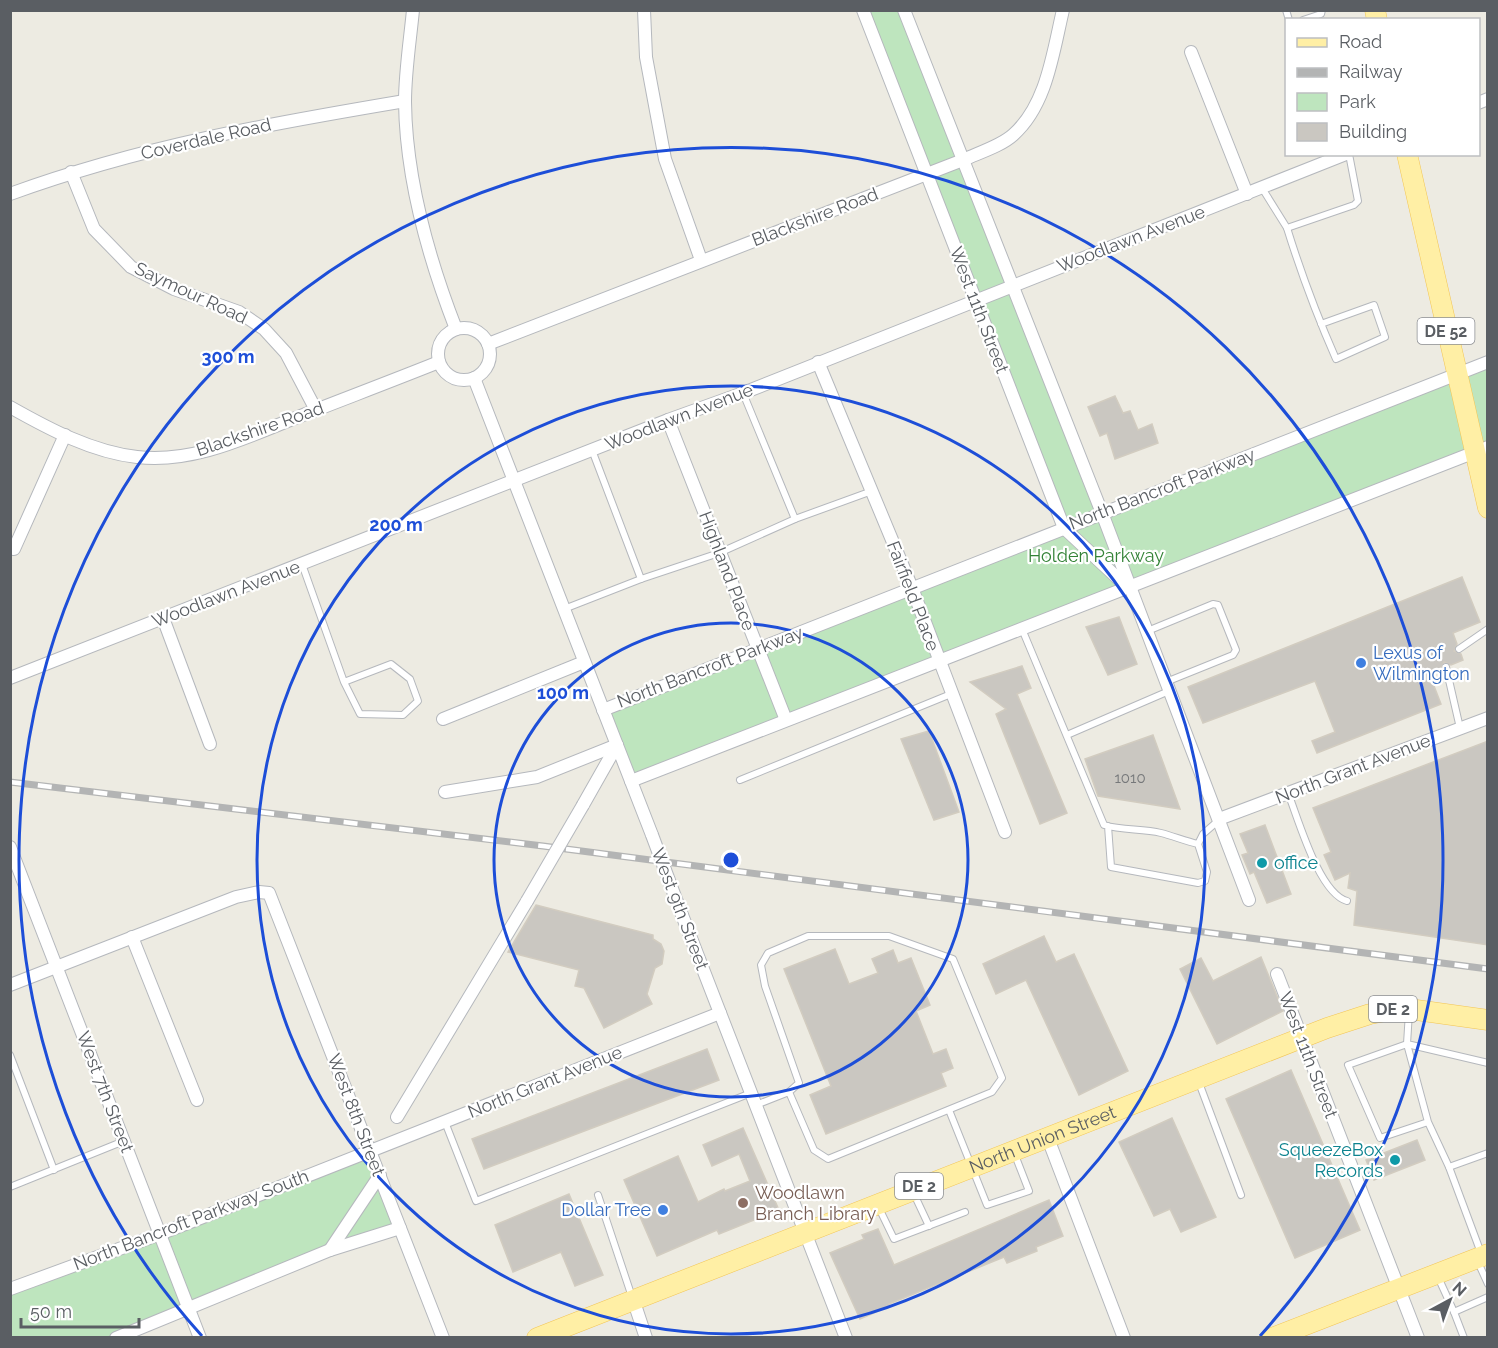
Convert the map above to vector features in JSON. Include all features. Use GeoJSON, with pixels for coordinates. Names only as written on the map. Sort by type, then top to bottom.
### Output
{"type":"FeatureCollection","features":[{"type":"Feature","properties":{"kind":"main road","name":"DE 52"},"geometry":{"type":"LineString","coordinates":[[1407,156],[1455,374],[1482,449],[1488,507]]}},
{"type":"Feature","properties":{"kind":"main road","name":"North Union Street"},"geometry":{"type":"LineString","coordinates":[[537,1338],[634,1302],[805,1231],[1301,1036],[1370,1014],[1409,1008],[1488,1020]]}},
{"type":"Feature","properties":{"kind":"main road"},"geometry":{"type":"LineString","coordinates":[[1272,1338],[1482,1256]]}},
{"type":"Feature","properties":{"kind":"street"},"geometry":{"type":"LineString","coordinates":[[413,10],[405,101],[421,225],[456,329]]}},
{"type":"Feature","properties":{"kind":"street"},"geometry":{"type":"LineString","coordinates":[[644,10],[646,57],[665,159],[701,260]]}},
{"type":"Feature","properties":{"kind":"street","name":"West 11th Street"},"geometry":{"type":"LineString","coordinates":[[863,10],[1064,528],[1128,587]]}},
{"type":"Feature","properties":{"kind":"street","name":"West 11th Street"},"geometry":{"type":"LineString","coordinates":[[904,10],[1102,513],[1145,632],[1249,900]]}},
{"type":"Feature","properties":{"kind":"street","name":"Blackshire Road"},"geometry":{"type":"LineString","coordinates":[[488,344],[963,160],[1012,136],[1030,117],[1047,78],[1062,10]]}},
{"type":"Feature","properties":{"kind":"street"},"geometry":{"type":"LineString","coordinates":[[1191,52],[1247,194]]}},
{"type":"Feature","properties":{"kind":"street","name":"Coverdale Road"},"geometry":{"type":"LineString","coordinates":[[10,194],[72,172],[242,129],[405,101]]}},
{"type":"Feature","properties":{"kind":"street","name":"Woodlawn Avenue"},"geometry":{"type":"LineString","coordinates":[[10,678],[668,420],[743,393],[1342,156]]}},
{"type":"Feature","properties":{"kind":"street","name":"Saymour Road"},"geometry":{"type":"LineString","coordinates":[[72,172],[94,228],[131,267],[174,289],[239,312],[264,329],[286,353],[316,410]]}},
{"type":"Feature","properties":{"kind":"street"},"geometry":{"type":"LineString","coordinates":[[465,328],[477,331],[488,344],[490,357],[488,365],[474,378],[463,380],[452,377],[440,362],[438,350],[442,340],[456,329],[465,328]]}},
{"type":"Feature","properties":{"kind":"street","name":"Blackshire Road"},"geometry":{"type":"LineString","coordinates":[[10,407],[64,435],[90,445],[137,457],[174,458],[226,445],[440,362]]}},
{"type":"Feature","properties":{"kind":"street","name":"Fairfield Place"},"geometry":{"type":"LineString","coordinates":[[818,362],[912,588],[1005,832]]}},
{"type":"Feature","properties":{"kind":"street","name":"North Bancroft Parkway"},"geometry":{"type":"LineString","coordinates":[[603,710],[1488,362]]}},
{"type":"Feature","properties":{"kind":"street","name":"West 9th Street"},"geometry":{"type":"LineString","coordinates":[[474,378],[846,1338]]}},
{"type":"Feature","properties":{"kind":"street","name":"Highland Place"},"geometry":{"type":"LineString","coordinates":[[668,420],[786,720]]}},
{"type":"Feature","properties":{"kind":"street"},"geometry":{"type":"LineString","coordinates":[[14,549],[64,435]]}},
{"type":"Feature","properties":{"kind":"street"},"geometry":{"type":"LineString","coordinates":[[631,781],[1482,449]]}},
{"type":"Feature","properties":{"kind":"street"},"geometry":{"type":"LineString","coordinates":[[163,618],[210,744]]}},
{"type":"Feature","properties":{"kind":"street"},"geometry":{"type":"LineString","coordinates":[[443,719],[584,662]]}},
{"type":"Feature","properties":{"kind":"street","name":"North Grant Avenue"},"geometry":{"type":"LineString","coordinates":[[1219,819],[1488,718]]}},
{"type":"Feature","properties":{"kind":"street"},"geometry":{"type":"LineString","coordinates":[[445,792],[537,777],[617,745]]}},
{"type":"Feature","properties":{"kind":"street"},"geometry":{"type":"LineString","coordinates":[[398,1117],[617,745]]}},
{"type":"Feature","properties":{"kind":"street","name":"West 7th Street"},"geometry":{"type":"LineString","coordinates":[[10,847],[200,1338]]}},
{"type":"Feature","properties":{"kind":"street","name":"West 8th Street"},"geometry":{"type":"LineString","coordinates":[[132,937],[236,897],[259,892],[269,893],[443,1338]]}},
{"type":"Feature","properties":{"kind":"street"},"geometry":{"type":"LineString","coordinates":[[10,985],[132,937],[197,1100]]}},
{"type":"Feature","properties":{"kind":"street","name":"West 11th Street"},"geometry":{"type":"LineString","coordinates":[[1277,974],[1418,1338]]}},
{"type":"Feature","properties":{"kind":"street","name":"North Grant Avenue"},"geometry":{"type":"LineString","coordinates":[[370,1150],[720,1013]]}},
{"type":"Feature","properties":{"kind":"street"},"geometry":{"type":"LineString","coordinates":[[1047,1136],[1124,1338]]}},
{"type":"Feature","properties":{"kind":"street","name":"North Bancroft Parkway South"},"geometry":{"type":"LineString","coordinates":[[10,1289],[160,1234],[370,1150]]}},
{"type":"Feature","properties":{"kind":"street"},"geometry":{"type":"LineString","coordinates":[[330,1250],[380,1174]]}},
{"type":"Feature","properties":{"kind":"street"},"geometry":{"type":"LineString","coordinates":[[116,1338],[330,1250],[400,1228]]}},
{"type":"Feature","properties":{"kind":"street"},"geometry":{"type":"LineString","coordinates":[[634,1302],[646,1338]]}},
{"type":"Feature","properties":{"kind":"lane"},"geometry":{"type":"LineString","coordinates":[[1309,18],[1321,14],[1322,10]]}},
{"type":"Feature","properties":{"kind":"lane"},"geometry":{"type":"LineString","coordinates":[[1287,228],[1354,205],[1358,201],[1345,156]]}},
{"type":"Feature","properties":{"kind":"lane"},"geometry":{"type":"LineString","coordinates":[[1262,188],[1287,228],[1305,288],[1336,359],[1385,337],[1374,305],[1321,324]]}},
{"type":"Feature","properties":{"kind":"lane"},"geometry":{"type":"LineString","coordinates":[[743,393],[795,519]]}},
{"type":"Feature","properties":{"kind":"lane"},"geometry":{"type":"LineString","coordinates":[[592,450],[641,579]]}},
{"type":"Feature","properties":{"kind":"lane"},"geometry":{"type":"LineString","coordinates":[[563,610],[641,579],[719,553],[795,519],[872,491]]}},
{"type":"Feature","properties":{"kind":"lane"},"geometry":{"type":"LineString","coordinates":[[302,564],[344,682],[360,714],[403,715],[418,701],[410,679],[391,664],[344,682]]}},
{"type":"Feature","properties":{"kind":"lane"},"geometry":{"type":"LineString","coordinates":[[1067,735],[1233,655],[1236,650],[1218,605],[1213,604],[1145,632]]}},
{"type":"Feature","properties":{"kind":"lane"},"geometry":{"type":"LineString","coordinates":[[1022,628],[1104,825],[1119,830],[1159,832],[1198,844]]}},
{"type":"Feature","properties":{"kind":"lane"},"geometry":{"type":"LineString","coordinates":[[1459,649],[1488,629]]}},
{"type":"Feature","properties":{"kind":"lane"},"geometry":{"type":"LineString","coordinates":[[1446,667],[1460,728]]}},
{"type":"Feature","properties":{"kind":"lane"},"geometry":{"type":"LineString","coordinates":[[740,780],[951,694]]}},
{"type":"Feature","properties":{"kind":"lane"},"geometry":{"type":"LineString","coordinates":[[1288,793],[1323,880],[1339,899],[1347,901]]}},
{"type":"Feature","properties":{"kind":"lane"},"geometry":{"type":"LineString","coordinates":[[1108,826],[1111,867],[1198,883],[1205,881],[1207,872],[1198,844],[1203,834],[1219,819]]}},
{"type":"Feature","properties":{"kind":"lane"},"geometry":{"type":"LineString","coordinates":[[756,1106],[789,1092],[799,1083],[765,986],[761,965],[768,953],[808,936],[889,936],[953,959],[1002,1078],[992,1092],[828,1159],[814,1150],[789,1092]]}},
{"type":"Feature","properties":{"kind":"lane"},"geometry":{"type":"LineString","coordinates":[[1409,1008],[1407,1044],[1428,1122],[1449,1167],[1482,1256],[1488,1284]]}},
{"type":"Feature","properties":{"kind":"lane"},"geometry":{"type":"LineString","coordinates":[[1428,1122],[1380,1138],[1348,1065],[1407,1044],[1488,1063]]}},
{"type":"Feature","properties":{"kind":"lane"},"geometry":{"type":"LineString","coordinates":[[10,1055],[54,1170]]}},
{"type":"Feature","properties":{"kind":"lane"},"geometry":{"type":"LineString","coordinates":[[1197,1077],[1241,1195]]}},
{"type":"Feature","properties":{"kind":"lane"},"geometry":{"type":"LineString","coordinates":[[444,1122],[476,1201],[751,1093]]}},
{"type":"Feature","properties":{"kind":"lane"},"geometry":{"type":"LineString","coordinates":[[949,1110],[969,1167],[987,1205],[1029,1191],[1013,1149]]}},
{"type":"Feature","properties":{"kind":"lane"},"geometry":{"type":"LineString","coordinates":[[10,1187],[124,1141]]}},
{"type":"Feature","properties":{"kind":"lane"},"geometry":{"type":"LineString","coordinates":[[1449,1167],[1488,1153]]}},
{"type":"Feature","properties":{"kind":"lane"},"geometry":{"type":"LineString","coordinates":[[912,1189],[929,1226]]}},
{"type":"Feature","properties":{"kind":"lane"},"geometry":{"type":"LineString","coordinates":[[598,1195],[634,1302]]}},
{"type":"Feature","properties":{"kind":"lane"},"geometry":{"type":"LineString","coordinates":[[877,1203],[894,1239],[965,1212]]}},
{"type":"Feature","properties":{"kind":"lane"},"geometry":{"type":"LineString","coordinates":[[1436,1274],[1464,1338]]}},
{"type":"Feature","properties":{"kind":"lane"},"geometry":{"type":"LineString","coordinates":[[1454,1312],[1488,1297]]}},
{"type":"Feature","properties":{"kind":"green space","name":"Holden Parkway"},"geometry":{"type":"Polygon","coordinates":[[[863,11],[904,11],[1102,513],[1487,362],[1487,447],[631,781],[603,710],[1064,528],[863,11]]]}},
{"type":"Feature","properties":{"kind":"green space"},"geometry":{"type":"Polygon","coordinates":[[[371,1150],[400,1228],[116,1337],[11,1338],[11,1289],[371,1150]]]}},
{"type":"Feature","properties":{"kind":"building"},"geometry":{"type":"Polygon","coordinates":[[[1115,396],[1123,413],[1130,411],[1138,430],[1152,424],[1158,443],[1115,459],[1107,433],[1100,436],[1088,407],[1115,396]]]}},
{"type":"Feature","properties":{"kind":"building","name":"Lexus of Wilmington"},"geometry":{"type":"Polygon","coordinates":[[[1462,577],[1480,622],[1453,633],[1457,644],[1454,651],[1461,654],[1463,660],[1451,665],[1444,662],[1441,669],[1429,673],[1441,704],[1317,753],[1312,741],[1335,732],[1315,681],[1203,723],[1188,687],[1462,577]]]}},
{"type":"Feature","properties":{"kind":"building"},"geometry":{"type":"Polygon","coordinates":[[[1119,617],[1137,664],[1108,675],[1086,627],[1119,617]]]}},
{"type":"Feature","properties":{"kind":"building"},"geometry":{"type":"Polygon","coordinates":[[[1022,666],[1031,688],[1017,694],[1067,813],[1040,824],[996,714],[1006,709],[970,682],[1022,666]]]}},
{"type":"Feature","properties":{"kind":"building"},"geometry":{"type":"Polygon","coordinates":[[[929,731],[959,812],[934,820],[901,739],[929,731]]]}},
{"type":"Feature","properties":{"kind":"building"},"geometry":{"type":"Polygon","coordinates":[[[1153,735],[1180,809],[1098,796],[1085,759],[1153,735]]]}},
{"type":"Feature","properties":{"kind":"building"},"geometry":{"type":"Polygon","coordinates":[[[1488,741],[1488,945],[1354,925],[1357,891],[1348,888],[1350,873],[1335,880],[1324,855],[1331,852],[1313,808],[1488,741]]]}},
{"type":"Feature","properties":{"kind":"building","name":"office"},"geometry":{"type":"Polygon","coordinates":[[[1265,825],[1291,894],[1267,903],[1254,872],[1250,874],[1242,855],[1248,853],[1240,834],[1265,825]]]}},
{"type":"Feature","properties":{"kind":"building"},"geometry":{"type":"Polygon","coordinates":[[[536,905],[653,935],[653,939],[661,944],[664,951],[662,964],[655,968],[647,994],[652,1004],[604,1028],[584,988],[575,986],[579,970],[508,952],[536,905]]]}},
{"type":"Feature","properties":{"kind":"building"},"geometry":{"type":"Polygon","coordinates":[[[1044,936],[1056,962],[1074,954],[1128,1071],[1079,1095],[1026,980],[996,994],[983,964],[1044,936]]]}},
{"type":"Feature","properties":{"kind":"building"},"geometry":{"type":"Polygon","coordinates":[[[835,949],[849,984],[878,973],[872,959],[893,950],[898,963],[911,958],[930,1005],[916,1011],[933,1054],[946,1049],[953,1068],[941,1073],[946,1086],[826,1134],[810,1095],[831,1086],[784,969],[835,949]]]}},
{"type":"Feature","properties":{"kind":"building"},"geometry":{"type":"Polygon","coordinates":[[[1261,957],[1283,1011],[1217,1044],[1180,969],[1201,958],[1213,981],[1261,957]]]}},
{"type":"Feature","properties":{"kind":"building"},"geometry":{"type":"Polygon","coordinates":[[[707,1049],[719,1080],[484,1169],[472,1139],[707,1049]]]}},
{"type":"Feature","properties":{"kind":"building"},"geometry":{"type":"Polygon","coordinates":[[[1291,1070],[1360,1230],[1295,1258],[1226,1099],[1291,1070]]]}},
{"type":"Feature","properties":{"kind":"building"},"geometry":{"type":"Polygon","coordinates":[[[1172,1118],[1216,1217],[1181,1232],[1170,1209],[1154,1216],[1119,1142],[1172,1118]]]}},
{"type":"Feature","properties":{"kind":"building"},"geometry":{"type":"Polygon","coordinates":[[[743,1128],[779,1210],[719,1234],[717,1230],[657,1256],[624,1180],[678,1156],[698,1202],[724,1189],[725,1191],[750,1181],[739,1154],[712,1166],[703,1145],[743,1128]]]}},
{"type":"Feature","properties":{"kind":"building","name":"SqueezeBox Records"},"geometry":{"type":"Polygon","coordinates":[[[1417,1140],[1425,1160],[1374,1180],[1366,1160],[1417,1140]]]}},
{"type":"Feature","properties":{"kind":"building"},"geometry":{"type":"Polygon","coordinates":[[[569,1194],[603,1275],[575,1286],[561,1252],[513,1272],[495,1225],[569,1194]]]}},
{"type":"Feature","properties":{"kind":"building"},"geometry":{"type":"Polygon","coordinates":[[[1049,1200],[1063,1236],[1036,1247],[1037,1251],[1007,1263],[1004,1257],[889,1304],[890,1306],[860,1319],[830,1253],[864,1239],[862,1235],[878,1229],[894,1265],[1049,1200]]]}},
{"type":"Feature","properties":{"kind":"railway"},"geometry":{"type":"LineString","coordinates":[[10,782],[543,846],[1488,969]]}},
{"type":"Feature","properties":{"kind":"place","name":"Lexus of Wilmington"},"geometry":{"type":"Point","coordinates":[1361,663]}},
{"type":"Feature","properties":{"kind":"place","name":"office"},"geometry":{"type":"Point","coordinates":[1262,863]}},
{"type":"Feature","properties":{"kind":"place","name":"SqueezeBox Records"},"geometry":{"type":"Point","coordinates":[1395,1160]}},
{"type":"Feature","properties":{"kind":"place","name":"Woodlawn Branch Library"},"geometry":{"type":"Point","coordinates":[743,1203]}},
{"type":"Feature","properties":{"kind":"place","name":"Dollar Tree"},"geometry":{"type":"Point","coordinates":[663,1210]}}]}
